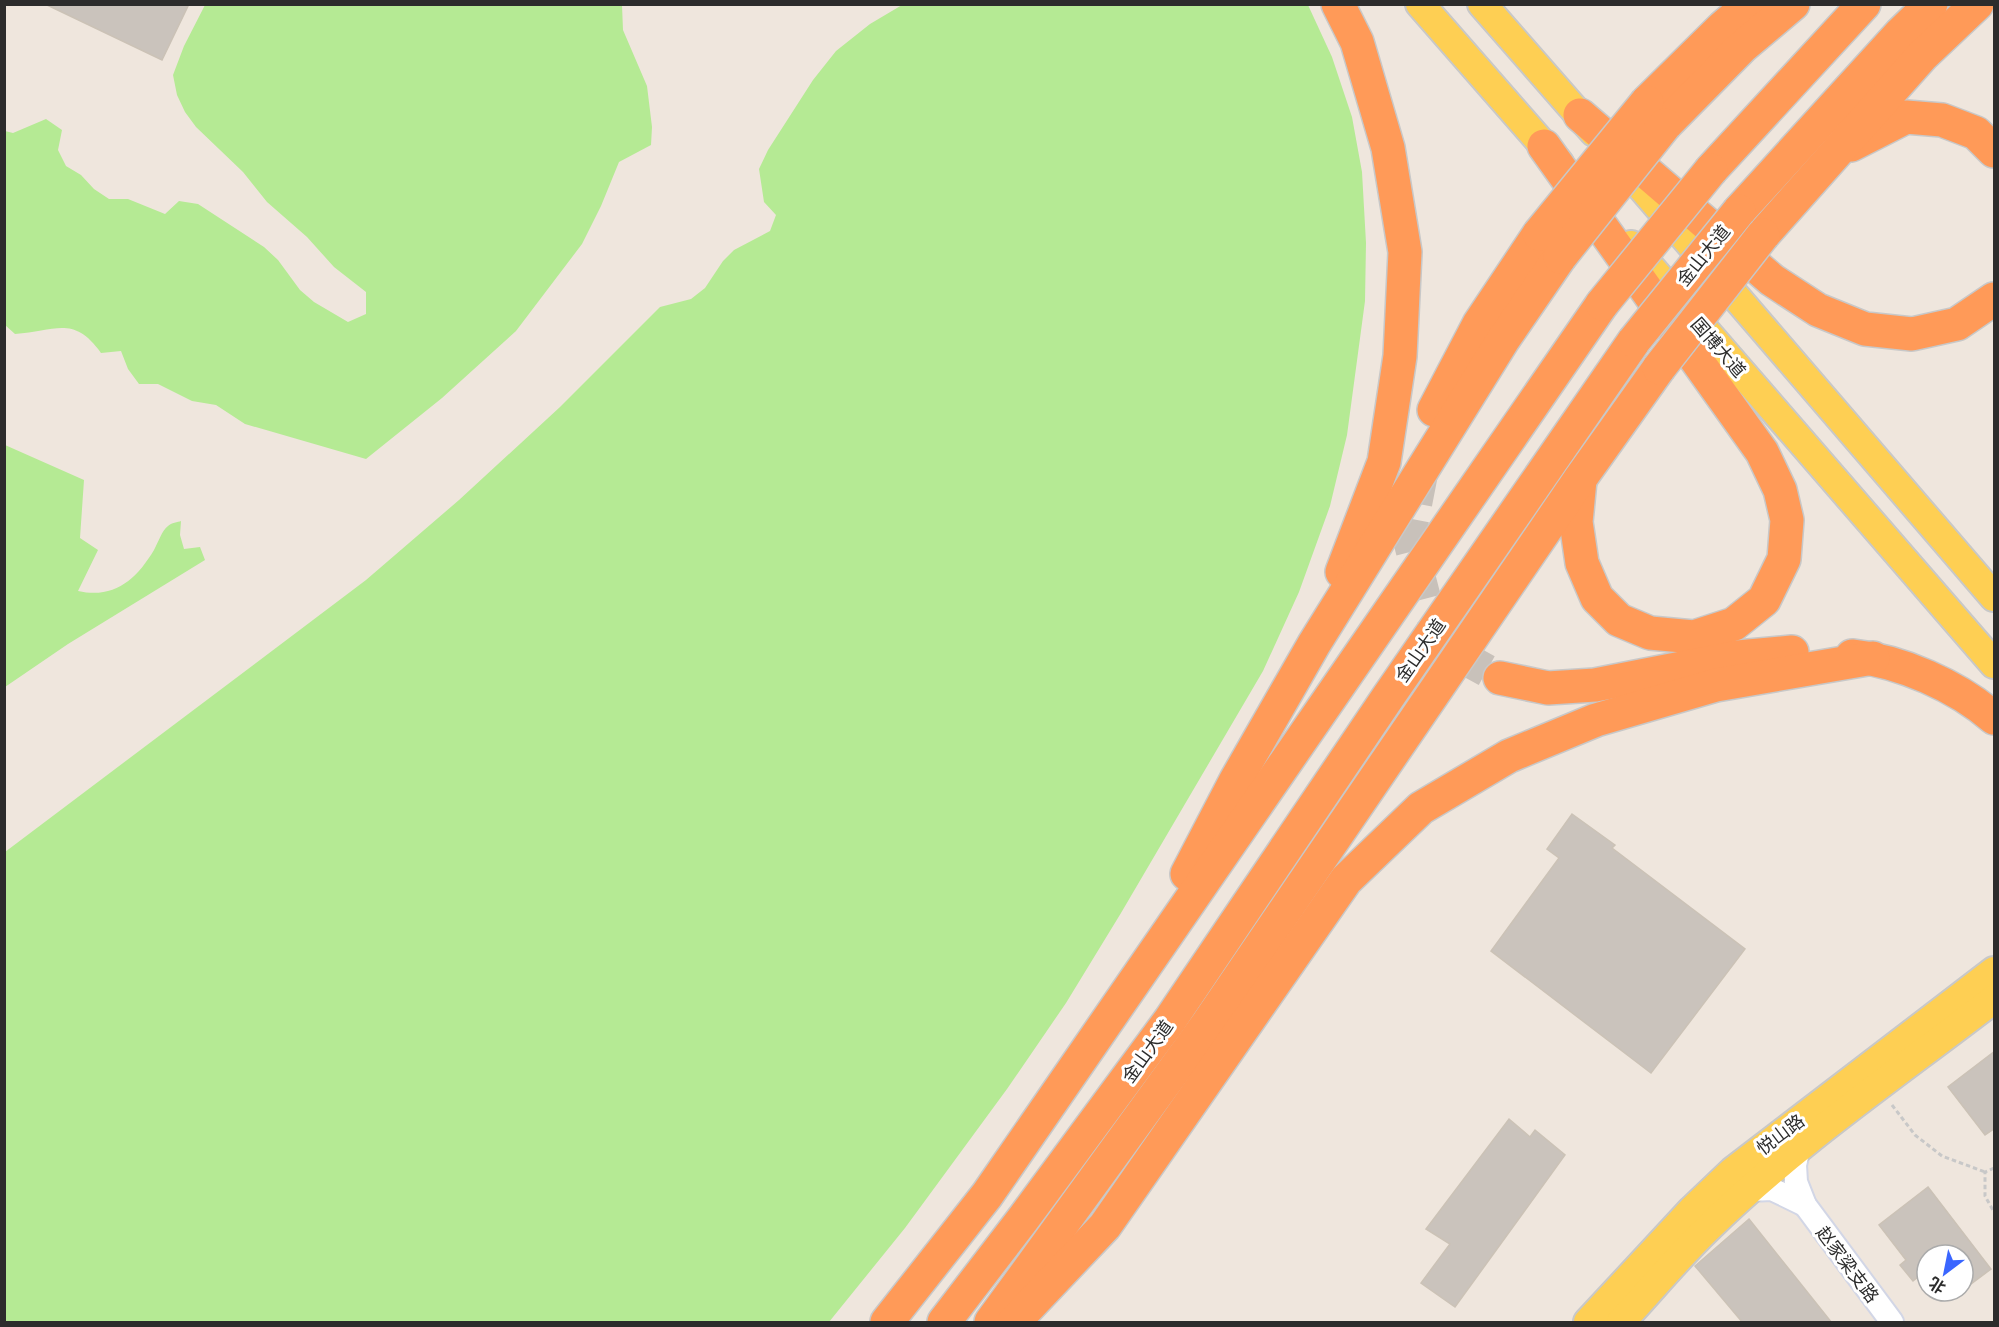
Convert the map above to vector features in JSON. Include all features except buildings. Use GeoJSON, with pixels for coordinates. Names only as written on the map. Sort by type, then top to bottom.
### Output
{"type":"FeatureCollection","features":[{"type":"Feature","properties":{"kind":"highway"},"geometry":{"type":"LineString","coordinates":[[1314,644],[1384,462],[1400,356],[1405,252],[1388,148],[1356,42],[1338,4]]}},
{"type":"Feature","properties":{"kind":"highway"},"geometry":{"type":"LineString","coordinates":[[1434,410],[1479,324],[1550,246],[1724,27],[1750,4]]}},
{"type":"Feature","properties":{"kind":"highway"},"geometry":{"type":"LineString","coordinates":[[1656,113],[1742,47],[1793,4]]}},
{"type":"Feature","properties":{"kind":"highway"},"geometry":{"type":"LineString","coordinates":[[887,1323],[987,1195],[1602,304],[1711,170],[1864,4]]}},
{"type":"Feature","properties":{"kind":"highway","name":"金山大道"},"geometry":{"type":"LineString","coordinates":[[944,1323],[1170,1020],[1388,697],[1634,341],[1739,211],[1900,34],[1931,4]]}},
{"type":"Feature","properties":{"kind":"highway"},"geometry":{"type":"LineString","coordinates":[[991,1323],[1206,1026],[1580,479],[1659,368],[1763,235],[1829,159],[1922,56],[1977,4]]}},
{"type":"Feature","properties":{"kind":"highway"},"geometry":{"type":"LineString","coordinates":[[1580,115],[1772,280],[1818,310],[1865,328],[1912,334],[1957,324],[1995,299]]}},
{"type":"Feature","properties":{"kind":"highway"},"geometry":{"type":"LineString","coordinates":[[1829,159],[1906,117],[1942,120],[1976,133],[1995,151]]}},
{"type":"Feature","properties":{"kind":"highway"},"geometry":{"type":"LineString","coordinates":[[1544,146],[1762,452],[1780,490],[1787,520],[1784,560],[1764,600],[1734,624],[1694,637],[1650,633],[1619,620],[1597,598],[1582,563],[1576,522],[1580,479]]}},
{"type":"Feature","properties":{"kind":"highway"},"geometry":{"type":"LineString","coordinates":[[1127,991],[1236,780],[1314,644],[1503,340],[1550,246]]}},
{"type":"Feature","properties":{"kind":"highway"},"geometry":{"type":"LineString","coordinates":[[1500,678],[1548,688],[1595,685],[1738,657],[1808,651],[1873,658],[1927,675],[1995,718]]}},
{"type":"Feature","properties":{"kind":"highway"},"geometry":{"type":"LineString","coordinates":[[1014,1323],[1106,1226],[1346,880],[1421,808],[1509,756],[1596,720],[1716,685],[1873,658]]}},
{"type":"Feature","properties":{"kind":"main road","name":"国博大道"},"geometry":{"type":"LineString","coordinates":[[1420,4],[1995,664]]}},
{"type":"Feature","properties":{"kind":"main road"},"geometry":{"type":"LineString","coordinates":[[1482,4],[1995,597]]}},
{"type":"Feature","properties":{"kind":"main road","name":"悦山路"},"geometry":{"type":"LineString","coordinates":[[1588,1323],[1692,1210],[1732,1171],[1995,971]]}},
{"type":"Feature","properties":{"kind":"main road","name":"悦山路"},"geometry":{"type":"LineString","coordinates":[[1621,1323],[1706,1229],[1750,1190],[1799,1148],[1995,999]]}},
{"type":"Feature","properties":{"kind":"street"},"geometry":{"type":"LineString","coordinates":[[1799,1148],[1795,1165],[1796,1182],[1805,1205]]}},
{"type":"Feature","properties":{"kind":"street"},"geometry":{"type":"LineString","coordinates":[[1750,1190],[1772,1189],[1805,1205]]}},
{"type":"Feature","properties":{"kind":"street","name":"赵家梁支路"},"geometry":{"type":"LineString","coordinates":[[1805,1205],[1892,1323]]}},
{"type":"Feature","properties":{"kind":"path"},"geometry":{"type":"LineString","coordinates":[[1889,1101],[1915,1135],[1942,1156],[1985,1172],[1995,1168]]}},
{"type":"Feature","properties":{"kind":"path"},"geometry":{"type":"LineString","coordinates":[[1985,1172],[1985,1196],[1995,1212]]}},
{"type":"Feature","properties":{"kind":"green space"},"geometry":{"type":"Polygon","coordinates":[[[205,5],[622,5],[623,30],[647,86],[652,127],[651,145],[619,162],[582,244],[516,331],[442,398],[366,459],[245,424],[216,405],[192,401],[158,384],[139,384],[128,369],[121,351],[101,353],[91,341],[72,329],[62,328],[15,334],[5,325],[5,131],[13,133],[46,119],[62,130],[58,150],[66,166],[81,175],[94,189],[109,199],[128,199],[165,214],[179,201],[198,204],[264,247],[278,260],[300,290],[314,302],[348,322],[366,314],[366,292],[334,267],[307,237],[267,202],[243,172],[196,127],[185,112],[177,95],[173,75],[184,46],[205,5]]]}},
{"type":"Feature","properties":{"kind":"green space"},"geometry":{"type":"Polygon","coordinates":[[[902,5],[1308,5],[1332,57],[1352,117],[1362,172],[1366,243],[1365,301],[1347,435],[1330,506],[1299,592],[1263,671],[1066,1003],[1007,1089],[905,1228],[829,1322],[5,1322],[5,852],[366,580],[459,500],[560,407],[660,307],[691,299],[705,288],[723,261],[734,250],[770,231],[776,215],[764,202],[759,169],[768,150],[813,80],[836,51],[870,24],[902,5]]]}},
{"type":"Feature","properties":{"kind":"green space"},"geometry":{"type":"Polygon","coordinates":[[[5,445],[84,480],[80,538],[98,550],[78,591],[103,592],[123,585],[147,561],[166,528],[181,521],[180,535],[184,549],[200,547],[205,560],[68,644],[5,687],[5,445]]]}},
{"type":"Feature","properties":{"kind":"tunnel"},"geometry":{"type":"LineString","coordinates":[[1422,471],[1409,538],[1427,608],[1462,657],[1500,678]]}}]}
